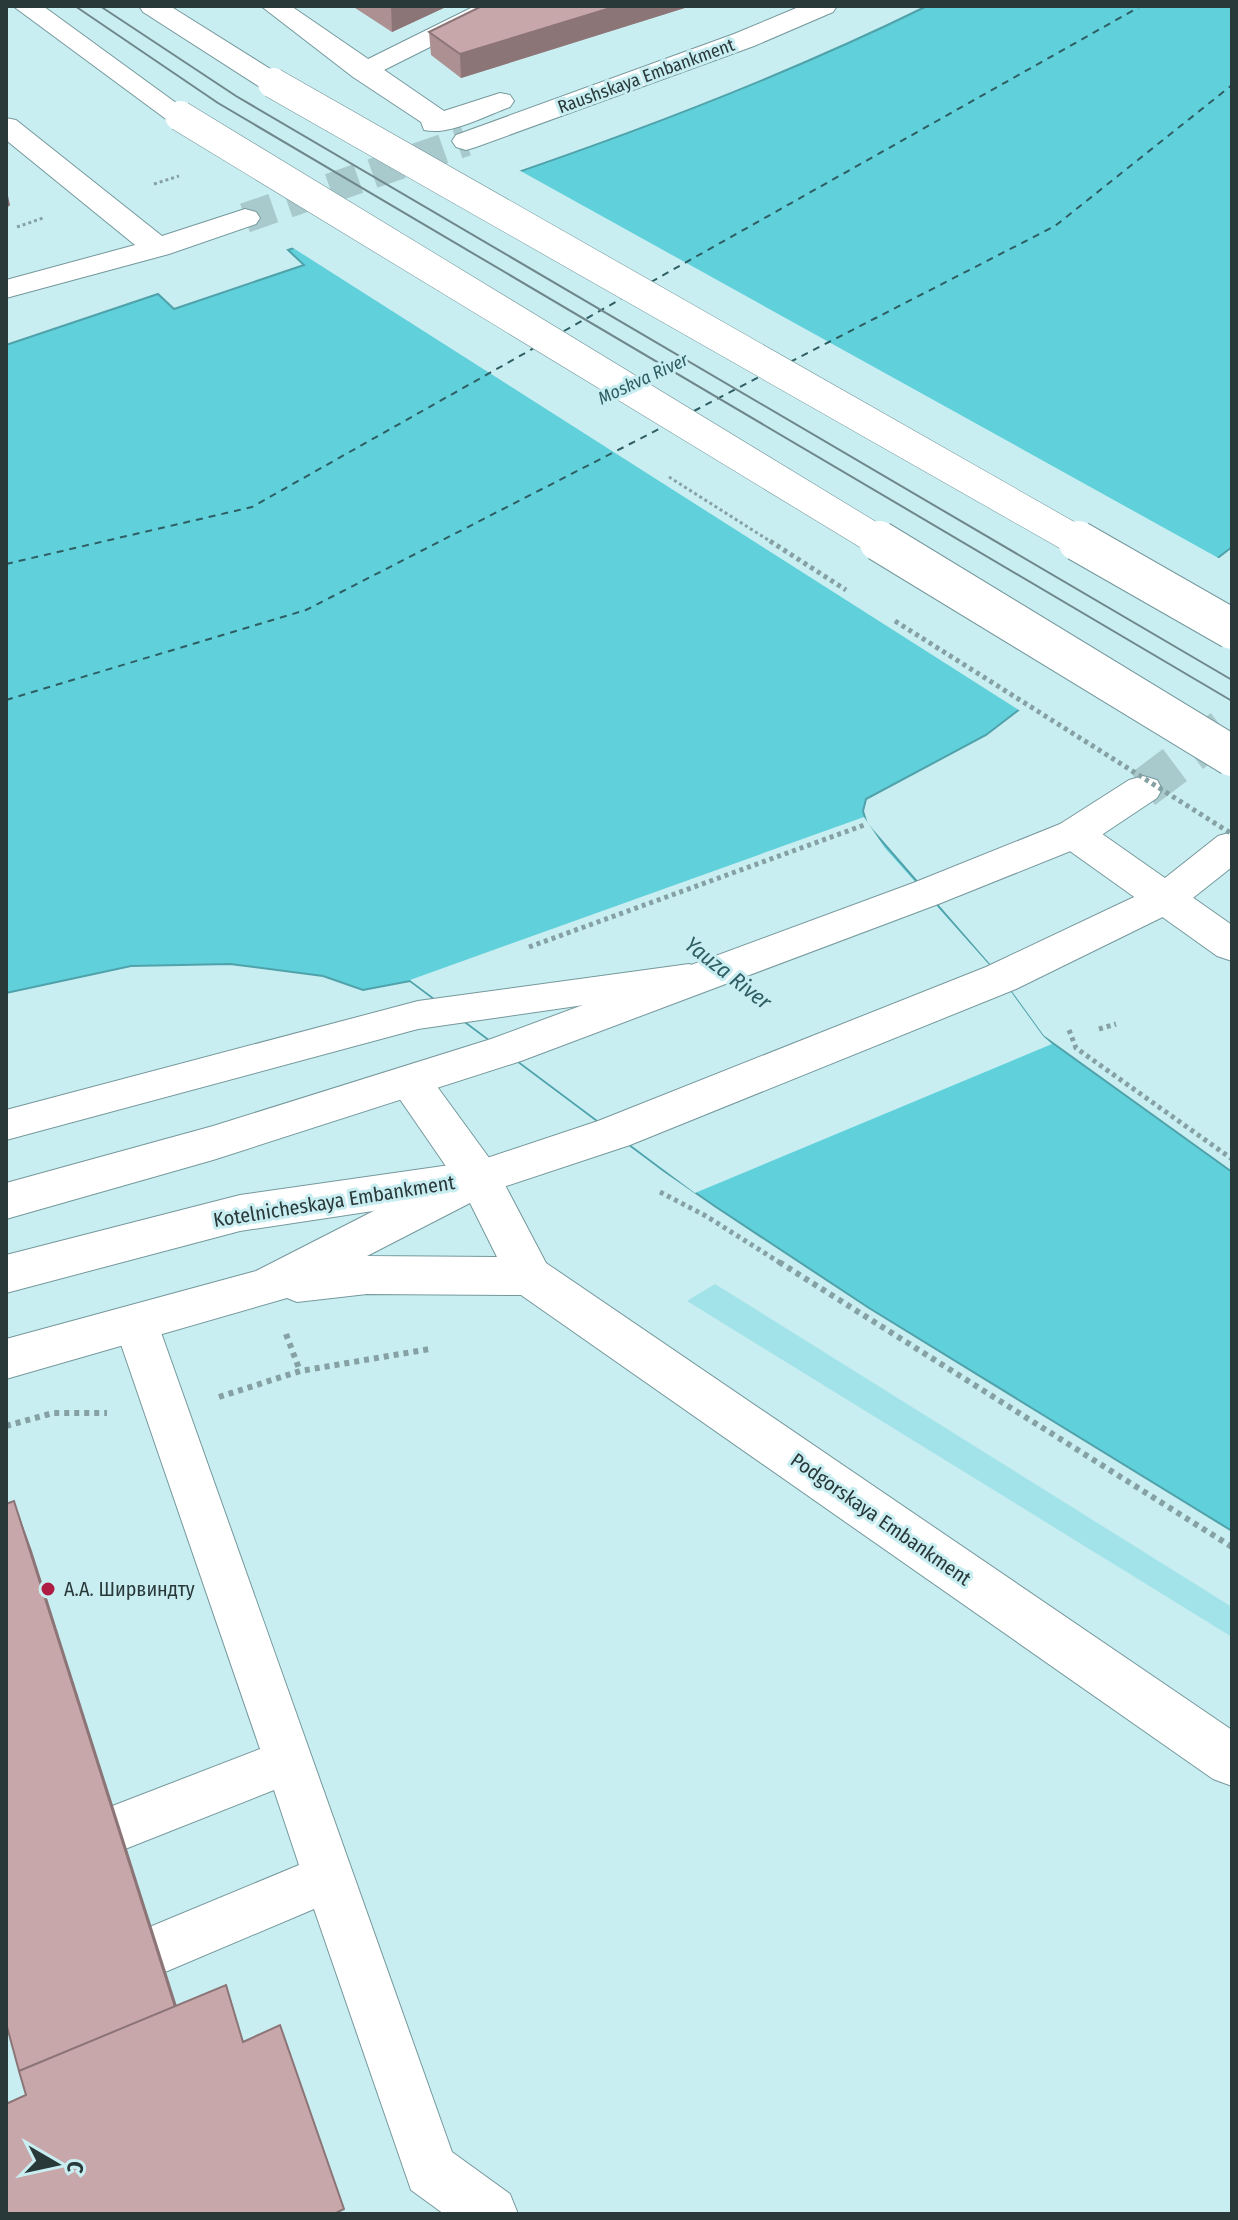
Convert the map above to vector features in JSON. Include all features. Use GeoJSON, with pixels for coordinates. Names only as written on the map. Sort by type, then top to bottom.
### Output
{"type":"FeatureCollection","features":[{"type":"Feature","properties":{"kind":"main road"},"geometry":{"type":"LineString","coordinates":[[26,6],[180,116],[1232,756]]}},
{"type":"Feature","properties":{"kind":"main road"},"geometry":{"type":"LineString","coordinates":[[152,6],[273,83],[1232,629]]}},
{"type":"Feature","properties":{"kind":"main road"},"geometry":{"type":"LineString","coordinates":[[274,6],[363,71]]}},
{"type":"Feature","properties":{"kind":"main road","name":"Raushskaya Embankment"},"geometry":{"type":"LineString","coordinates":[[363,71],[438,123],[762,6]]}},
{"type":"Feature","properties":{"kind":"main road","name":"Raushskaya Embankment"},"geometry":{"type":"LineString","coordinates":[[466,141],[744,40],[824,6]]}},
{"type":"Feature","properties":{"kind":"main road"},"geometry":{"type":"LineString","coordinates":[[6,126],[158,248]]}},
{"type":"Feature","properties":{"kind":"main road"},"geometry":{"type":"LineString","coordinates":[[6,274],[216,199]]}},
{"type":"Feature","properties":{"kind":"main road"},"geometry":{"type":"LineString","coordinates":[[6,289],[158,248],[245,218]]}},
{"type":"Feature","properties":{"kind":"main road"},"geometry":{"type":"LineString","coordinates":[[6,1201],[213,1143],[506,1050],[927,893],[1074,834],[1143,789]]}},
{"type":"Feature","properties":{"kind":"main road"},"geometry":{"type":"LineString","coordinates":[[1074,834],[1232,946]]}},
{"type":"Feature","properties":{"kind":"main road","name":"Kotelnicheskaya Embankment"},"geometry":{"type":"LineString","coordinates":[[6,1274],[240,1213],[479,1178],[614,1133],[1001,978],[1165,899],[1232,846]]}},
{"type":"Feature","properties":{"kind":"main road"},"geometry":{"type":"LineString","coordinates":[[6,1359],[268,1286],[367,1275],[530,1276],[479,1178],[410,1082]]}},
{"type":"Feature","properties":{"kind":"main road"},"geometry":{"type":"LineString","coordinates":[[268,1286],[479,1178]]}},
{"type":"Feature","properties":{"kind":"main road","name":"Podgorskaya Embankment"},"geometry":{"type":"LineString","coordinates":[[530,1276],[1232,1761]]}},
{"type":"Feature","properties":{"kind":"lane"},"geometry":{"type":"LineString","coordinates":[[363,71],[494,6]]}},
{"type":"Feature","properties":{"kind":"lane"},"geometry":{"type":"LineString","coordinates":[[6,1125],[418,1015],[700,977]]}},
{"type":"Feature","properties":{"kind":"lane"},"geometry":{"type":"LineString","coordinates":[[136,1324],[431,2170],[490,2214]]}},
{"type":"Feature","properties":{"kind":"lane"},"geometry":{"type":"LineString","coordinates":[[120,1827],[289,1761]]}},
{"type":"Feature","properties":{"kind":"lane"},"geometry":{"type":"LineString","coordinates":[[158,1949],[329,1878]]}},
{"type":"Feature","properties":{"kind":"path"},"geometry":{"type":"LineString","coordinates":[[17,227],[43,218]]}},
{"type":"Feature","properties":{"kind":"path"},"geometry":{"type":"LineString","coordinates":[[666,476],[855,595]]}},
{"type":"Feature","properties":{"kind":"path"},"geometry":{"type":"LineString","coordinates":[[895,621],[1232,834]]}},
{"type":"Feature","properties":{"kind":"path"},"geometry":{"type":"LineString","coordinates":[[523,949],[867,824]]}},
{"type":"Feature","properties":{"kind":"path"},"geometry":{"type":"LineString","coordinates":[[1099,1029],[1116,1024]]}},
{"type":"Feature","properties":{"kind":"path"},"geometry":{"type":"LineString","coordinates":[[1069,1030],[1076,1048],[1232,1159]]}},
{"type":"Feature","properties":{"kind":"path"},"geometry":{"type":"LineString","coordinates":[[660,1192],[706,1216],[1232,1547]]}},
{"type":"Feature","properties":{"kind":"path"},"geometry":{"type":"LineString","coordinates":[[285,1331],[300,1371],[430,1349]]}},
{"type":"Feature","properties":{"kind":"shaded area"},"geometry":{"type":"Polygon","coordinates":[[[715,1284],[1232,1607],[1232,1637],[687,1301],[715,1284]]]}},
{"type":"Feature","properties":{"kind":"water"},"geometry":{"type":"Polygon","coordinates":[[[927,6],[1232,6],[1232,547],[986,735],[866,799],[863,811],[867,824],[1001,978],[1043,1036],[1232,1172],[1232,1531],[869,1308],[716,1207],[410,981],[363,990],[323,976],[230,964],[131,966],[6,993],[6,345],[158,294],[174,309],[304,265],[288,250],[531,168],[692,109],[850,43],[927,6]]]}},
{"type":"Feature","properties":{"kind":"pier"},"geometry":{"type":"Polygon","coordinates":[[[517,169],[1222,560],[1022,712],[290,246],[517,169]]]}},
{"type":"Feature","properties":{"kind":"pier"},"geometry":{"type":"Polygon","coordinates":[[[864,817],[885,848],[1001,978],[1052,1044],[695,1193],[410,980],[864,817]]]}},
{"type":"Feature","properties":{"kind":"building"},"geometry":{"type":"Polygon","coordinates":[[[482,6],[617,6],[460,54],[429,32],[482,6]]]}},
{"type":"Feature","properties":{"kind":"building"},"geometry":{"type":"Polygon","coordinates":[[[14,1501],[175,2007],[19,2071],[6,2023],[6,1504],[14,1501]]]}},
{"type":"Feature","properties":{"kind":"building"},"geometry":{"type":"Polygon","coordinates":[[[226,1985],[243,2042],[280,2025],[344,2209],[334,2214],[6,2214],[6,2104],[26,2095],[19,2071],[226,1985]]]}},
{"type":"Feature","properties":{"kind":"ferry route"},"geometry":{"type":"LineString","coordinates":[[651,282],[1141,6]]}},
{"type":"Feature","properties":{"kind":"ferry route"},"geometry":{"type":"LineString","coordinates":[[790,362],[1055,226],[1232,85]]}},
{"type":"Feature","properties":{"kind":"ferry route"},"geometry":{"type":"LineString","coordinates":[[564,331],[621,299]]}},
{"type":"Feature","properties":{"kind":"ferry route"},"geometry":{"type":"LineString","coordinates":[[6,564],[252,507],[534,348]]}},
{"type":"Feature","properties":{"kind":"ferry route"},"geometry":{"type":"LineString","coordinates":[[694,411],[759,377]]}},
{"type":"Feature","properties":{"kind":"ferry route"},"geometry":{"type":"LineString","coordinates":[[6,700],[306,610],[663,427]]}},
{"type":"Feature","properties":{"kind":"tunnel"},"geometry":{"type":"LineString","coordinates":[[245,218],[466,141]]}},
{"type":"Feature","properties":{"kind":"tunnel"},"geometry":{"type":"LineString","coordinates":[[1143,789],[1232,722]]}},
{"type":"Feature","properties":{"kind":"tram line"},"geometry":{"type":"LineString","coordinates":[[75,6],[218,103],[1232,701]]}},
{"type":"Feature","properties":{"kind":"tram line"},"geometry":{"type":"LineString","coordinates":[[100,6],[236,96],[1232,680]]}},
{"type":"Feature","properties":{"kind":"place","name":"А.А. Ширвиндту"},"geometry":{"type":"Point","coordinates":[48,1589]}},
{"type":"Feature","properties":{"kind":"water label","name":"Moskva River"},"geometry":{"type":"Point","coordinates":[643,379]}},
{"type":"Feature","properties":{"kind":"water label","name":"Yauza River"},"geometry":{"type":"Point","coordinates":[728,973]}}]}
